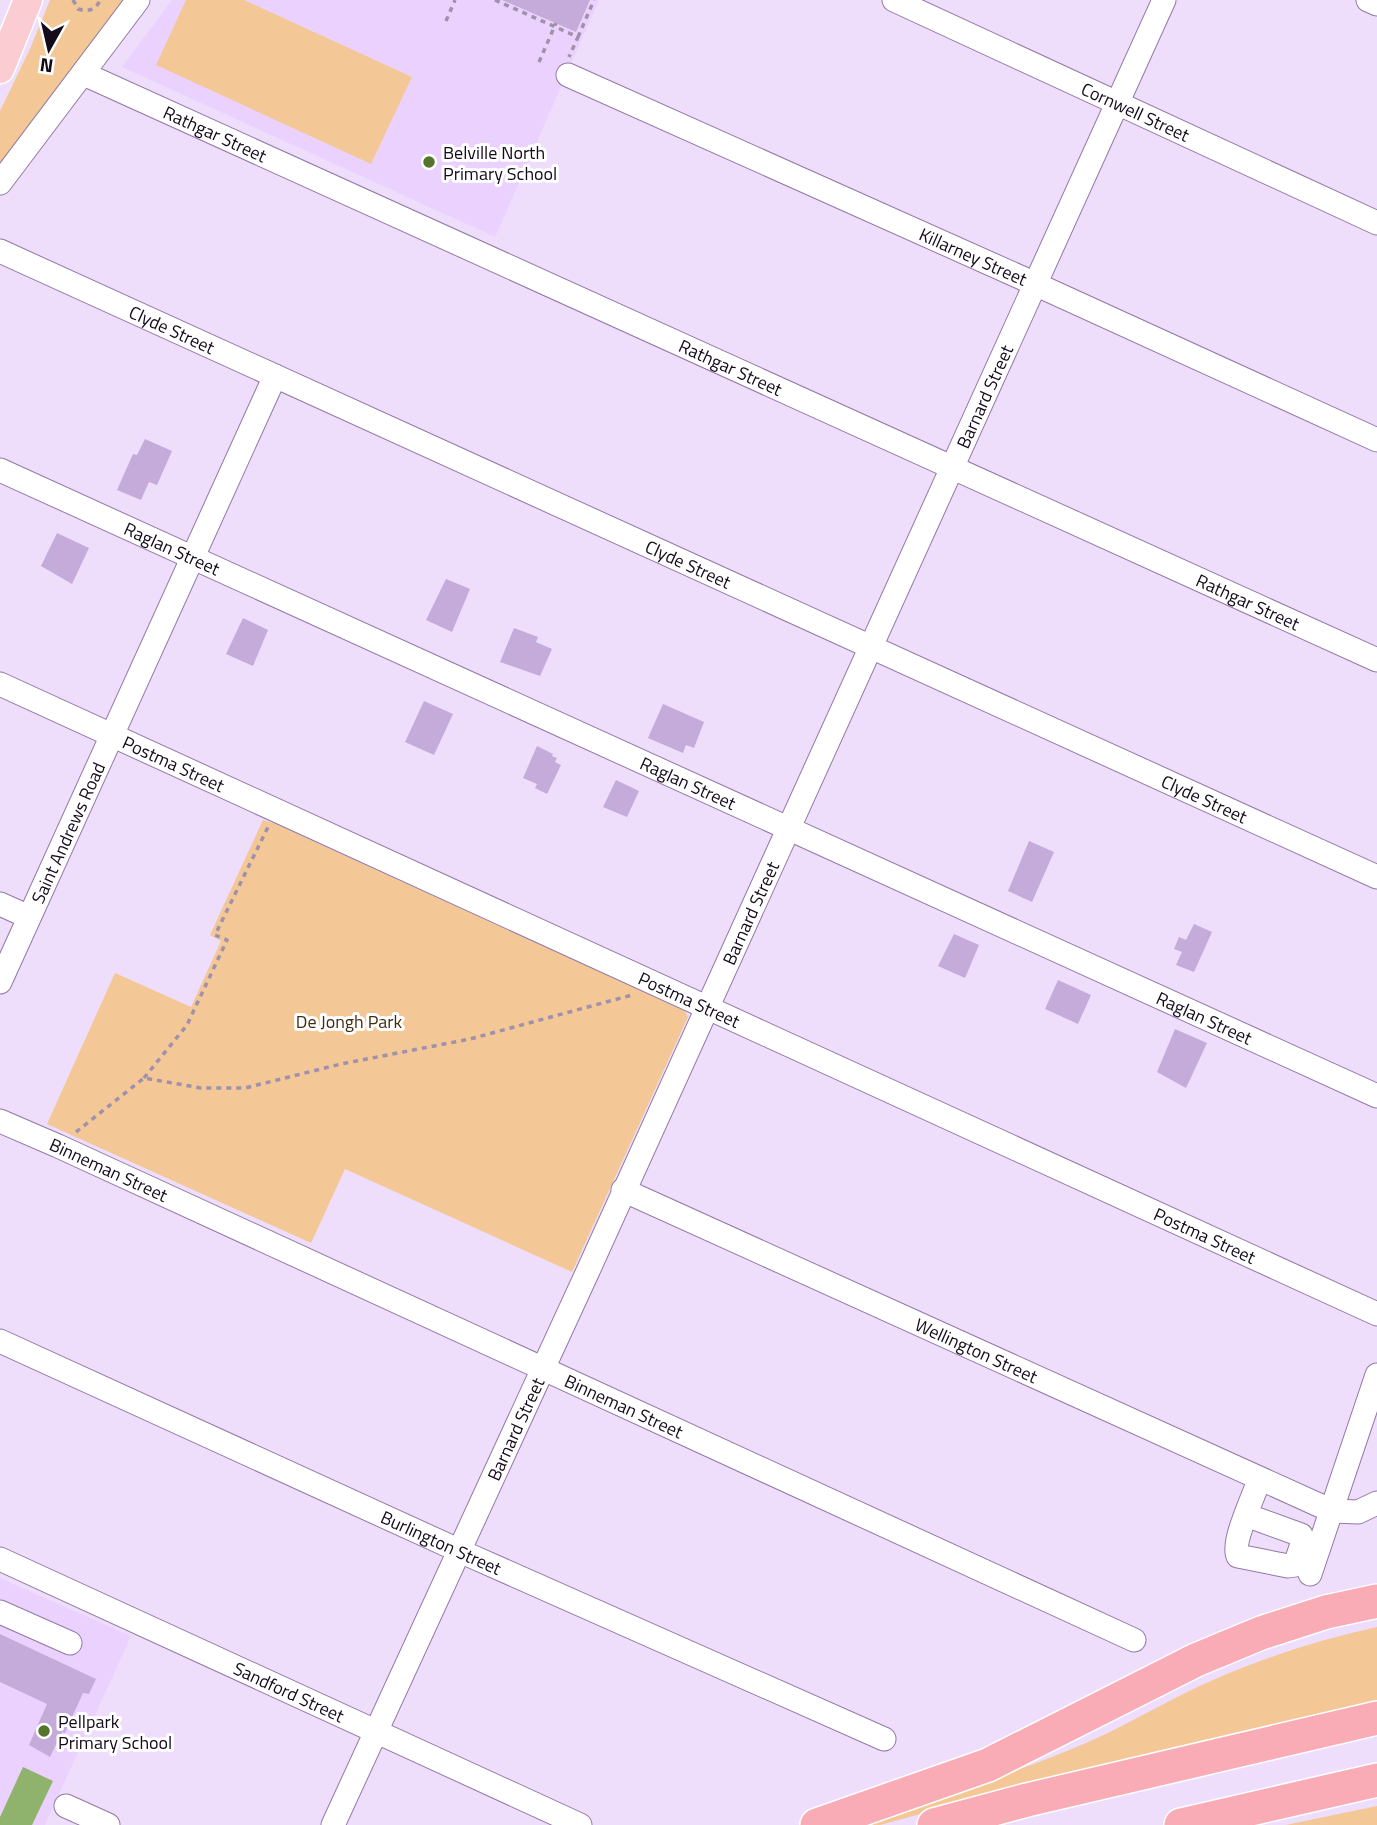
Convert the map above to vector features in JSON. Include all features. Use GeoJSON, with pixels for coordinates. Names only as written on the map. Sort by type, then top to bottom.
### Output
{"type":"FeatureCollection","features":[{"type":"Feature","properties":{"kind":"highway"},"geometry":{"type":"LineString","coordinates":[[817,1825],[988,1765],[1196,1660],[1261,1633],[1326,1612],[1377,1601]]}},
{"type":"Feature","properties":{"kind":"highway"},"geometry":{"type":"LineString","coordinates":[[934,1825],[1027,1800],[1377,1718]]}},
{"type":"Feature","properties":{"kind":"highway"},"geometry":{"type":"LineString","coordinates":[[1181,1825],[1377,1780]]}},
{"type":"Feature","properties":{"kind":"main road"},"geometry":{"type":"LineString","coordinates":[[0,69],[28,0]]}},
{"type":"Feature","properties":{"kind":"street"},"geometry":{"type":"LineString","coordinates":[[0,183],[138,0]]}},
{"type":"Feature","properties":{"kind":"street","name":"Cornwell Street"},"geometry":{"type":"LineString","coordinates":[[894,0],[1377,223]]}},
{"type":"Feature","properties":{"kind":"street","name":"Barnard Street"},"geometry":{"type":"LineString","coordinates":[[333,1825],[1164,0]]}},
{"type":"Feature","properties":{"kind":"street"},"geometry":{"type":"LineString","coordinates":[[1368,0],[1377,4]]}},
{"type":"Feature","properties":{"kind":"street","name":"Killarney Street"},"geometry":{"type":"LineString","coordinates":[[568,68],[1377,440]]}},
{"type":"Feature","properties":{"kind":"street","name":"Rathgar Street"},"geometry":{"type":"LineString","coordinates":[[84,74],[1377,660]]}},
{"type":"Feature","properties":{"kind":"street","name":"Clyde Street"},"geometry":{"type":"LineString","coordinates":[[0,251],[1377,877]]}},
{"type":"Feature","properties":{"kind":"street","name":"Saint Andrews Road"},"geometry":{"type":"LineString","coordinates":[[0,982],[275,376]]}},
{"type":"Feature","properties":{"kind":"street","name":"Raglan Street"},"geometry":{"type":"LineString","coordinates":[[0,470],[1377,1096]]}},
{"type":"Feature","properties":{"kind":"street","name":"Postma Street"},"geometry":{"type":"LineString","coordinates":[[0,684],[1377,1314]]}},
{"type":"Feature","properties":{"kind":"street"},"geometry":{"type":"LineString","coordinates":[[0,904],[29,917]]}},
{"type":"Feature","properties":{"kind":"street","name":"Binneman Street"},"geometry":{"type":"LineString","coordinates":[[0,1121],[1134,1640]]}},
{"type":"Feature","properties":{"kind":"street","name":"Wellington Street"},"geometry":{"type":"LineString","coordinates":[[623,1190],[1332,1511]]}},
{"type":"Feature","properties":{"kind":"street","name":"Burlington Street"},"geometry":{"type":"LineString","coordinates":[[0,1341],[884,1740]]}},
{"type":"Feature","properties":{"kind":"street"},"geometry":{"type":"LineString","coordinates":[[1310,1574],[1377,1375]]}},
{"type":"Feature","properties":{"kind":"street"},"geometry":{"type":"LineString","coordinates":[[1246,1515],[1259,1480]]}},
{"type":"Feature","properties":{"kind":"street"},"geometry":{"type":"LineString","coordinates":[[1332,1511],[1358,1512],[1377,1503]]}},
{"type":"Feature","properties":{"kind":"street","name":"Sandford Street"},"geometry":{"type":"LineString","coordinates":[[0,1559],[580,1825]]}},
{"type":"Feature","properties":{"kind":"street"},"geometry":{"type":"LineString","coordinates":[[0,1612],[70,1643]]}},
{"type":"Feature","properties":{"kind":"street"},"geometry":{"type":"LineString","coordinates":[[66,1806],[108,1825]]}},
{"type":"Feature","properties":{"kind":"path"},"geometry":{"type":"LineString","coordinates":[[73,0],[78,9],[89,11],[100,0]]}},
{"type":"Feature","properties":{"kind":"path"},"geometry":{"type":"LineString","coordinates":[[446,22],[456,0]]}},
{"type":"Feature","properties":{"kind":"path"},"geometry":{"type":"LineString","coordinates":[[495,0],[578,37]]}},
{"type":"Feature","properties":{"kind":"path"},"geometry":{"type":"LineString","coordinates":[[568,68],[594,0]]}},
{"type":"Feature","properties":{"kind":"path"},"geometry":{"type":"LineString","coordinates":[[539,62],[555,25]]}},
{"type":"Feature","properties":{"kind":"path"},"geometry":{"type":"LineString","coordinates":[[66,1139],[144,1078],[179,1038],[192,1017],[227,940],[215,935],[270,822]]}},
{"type":"Feature","properties":{"kind":"path"},"geometry":{"type":"LineString","coordinates":[[144,1078],[201,1088],[245,1088],[341,1064],[471,1039],[644,991]]}},
{"type":"Feature","properties":{"kind":"shaded area","name":"Belville North Primary School"},"geometry":{"type":"Polygon","coordinates":[[[172,0],[599,0],[495,237],[122,67],[172,0]]]}},
{"type":"Feature","properties":{"kind":"shaded area","name":"Pellpark Primary School"},"geometry":{"type":"Polygon","coordinates":[[[0,1578],[131,1636],[45,1825],[0,1825],[0,1578]]]}},
{"type":"Feature","properties":{"kind":"shaded area"},"geometry":{"type":"Polygon","coordinates":[[[23,1767],[53,1781],[32,1825],[0,1825],[0,1817],[23,1767]]]}},
{"type":"Feature","properties":{"kind":"green space"},"geometry":{"type":"Polygon","coordinates":[[[50,0],[123,0],[0,167],[0,111],[50,0]]]}},
{"type":"Feature","properties":{"kind":"green space"},"geometry":{"type":"Polygon","coordinates":[[[186,0],[244,0],[412,77],[371,164],[156,65],[186,0]]]}},
{"type":"Feature","properties":{"kind":"green space","name":"De Jongh Park"},"geometry":{"type":"Polygon","coordinates":[[[263,820],[685,1011],[688,1017],[572,1272],[345,1169],[311,1243],[47,1124],[115,973],[191,1007],[221,941],[210,935],[263,820]]]}},
{"type":"Feature","properties":{"kind":"green space"},"geometry":{"type":"Polygon","coordinates":[[[1377,1627],[1377,1707],[1011,1789],[880,1825],[859,1825],[859,1820],[1058,1755],[1203,1684],[1258,1662],[1317,1642],[1377,1627]]]}},
{"type":"Feature","properties":{"kind":"green space"},"geometry":{"type":"Polygon","coordinates":[[[1377,1806],[1377,1825],[1286,1825],[1377,1806]]]}},
{"type":"Feature","properties":{"kind":"building"},"geometry":{"type":"Polygon","coordinates":[[[502,0],[590,0],[576,32],[502,0]]]}},
{"type":"Feature","properties":{"kind":"building"},"geometry":{"type":"Polygon","coordinates":[[[145,439],[172,451],[157,485],[149,482],[141,500],[117,490],[133,454],[137,455],[145,439]]]}},
{"type":"Feature","properties":{"kind":"building"},"geometry":{"type":"Polygon","coordinates":[[[57,533],[89,548],[72,584],[41,566],[57,533]]]}},
{"type":"Feature","properties":{"kind":"building"},"geometry":{"type":"Polygon","coordinates":[[[446,579],[470,589],[452,632],[426,620],[446,579]]]}},
{"type":"Feature","properties":{"kind":"building"},"geometry":{"type":"Polygon","coordinates":[[[243,618],[268,630],[253,666],[226,654],[243,618]]]}},
{"type":"Feature","properties":{"kind":"building"},"geometry":{"type":"Polygon","coordinates":[[[514,628],[538,637],[536,642],[552,649],[540,676],[500,662],[514,628]]]}},
{"type":"Feature","properties":{"kind":"building"},"geometry":{"type":"Polygon","coordinates":[[[424,701],[453,714],[434,755],[405,742],[424,701]]]}},
{"type":"Feature","properties":{"kind":"building"},"geometry":{"type":"Polygon","coordinates":[[[663,704],[704,722],[694,748],[686,745],[683,753],[648,738],[663,704]]]}},
{"type":"Feature","properties":{"kind":"building"},"geometry":{"type":"Polygon","coordinates":[[[537,746],[553,754],[552,756],[557,758],[555,762],[561,765],[547,794],[535,788],[537,784],[523,778],[537,746]]]}},
{"type":"Feature","properties":{"kind":"building"},"geometry":{"type":"Polygon","coordinates":[[[616,780],[639,791],[627,817],[603,807],[616,780]]]}},
{"type":"Feature","properties":{"kind":"building"},"geometry":{"type":"Polygon","coordinates":[[[1029,841],[1054,852],[1032,902],[1008,891],[1029,841]]]}},
{"type":"Feature","properties":{"kind":"building"},"geometry":{"type":"Polygon","coordinates":[[[1194,924],[1212,932],[1194,972],[1176,965],[1182,952],[1174,949],[1179,937],[1186,940],[1194,924]]]}},
{"type":"Feature","properties":{"kind":"building"},"geometry":{"type":"Polygon","coordinates":[[[954,934],[979,945],[965,978],[938,966],[954,934]]]}},
{"type":"Feature","properties":{"kind":"building"},"geometry":{"type":"Polygon","coordinates":[[[1058,980],[1091,995],[1078,1024],[1045,1009],[1058,980]]]}},
{"type":"Feature","properties":{"kind":"building"},"geometry":{"type":"Polygon","coordinates":[[[1175,1029],[1207,1043],[1186,1088],[1157,1072],[1175,1029]]]}},
{"type":"Feature","properties":{"kind":"building"},"geometry":{"type":"Polygon","coordinates":[[[0,1634],[96,1679],[89,1694],[83,1693],[65,1733],[62,1732],[50,1757],[29,1745],[47,1704],[0,1682],[0,1634]]]}},
{"type":"Feature","properties":{"kind":"place","name":"Belville North Primary School"},"geometry":{"type":"Point","coordinates":[429,162]}},
{"type":"Feature","properties":{"kind":"place","name":"Pellpark Primary School"},"geometry":{"type":"Point","coordinates":[44,1731]}}]}
